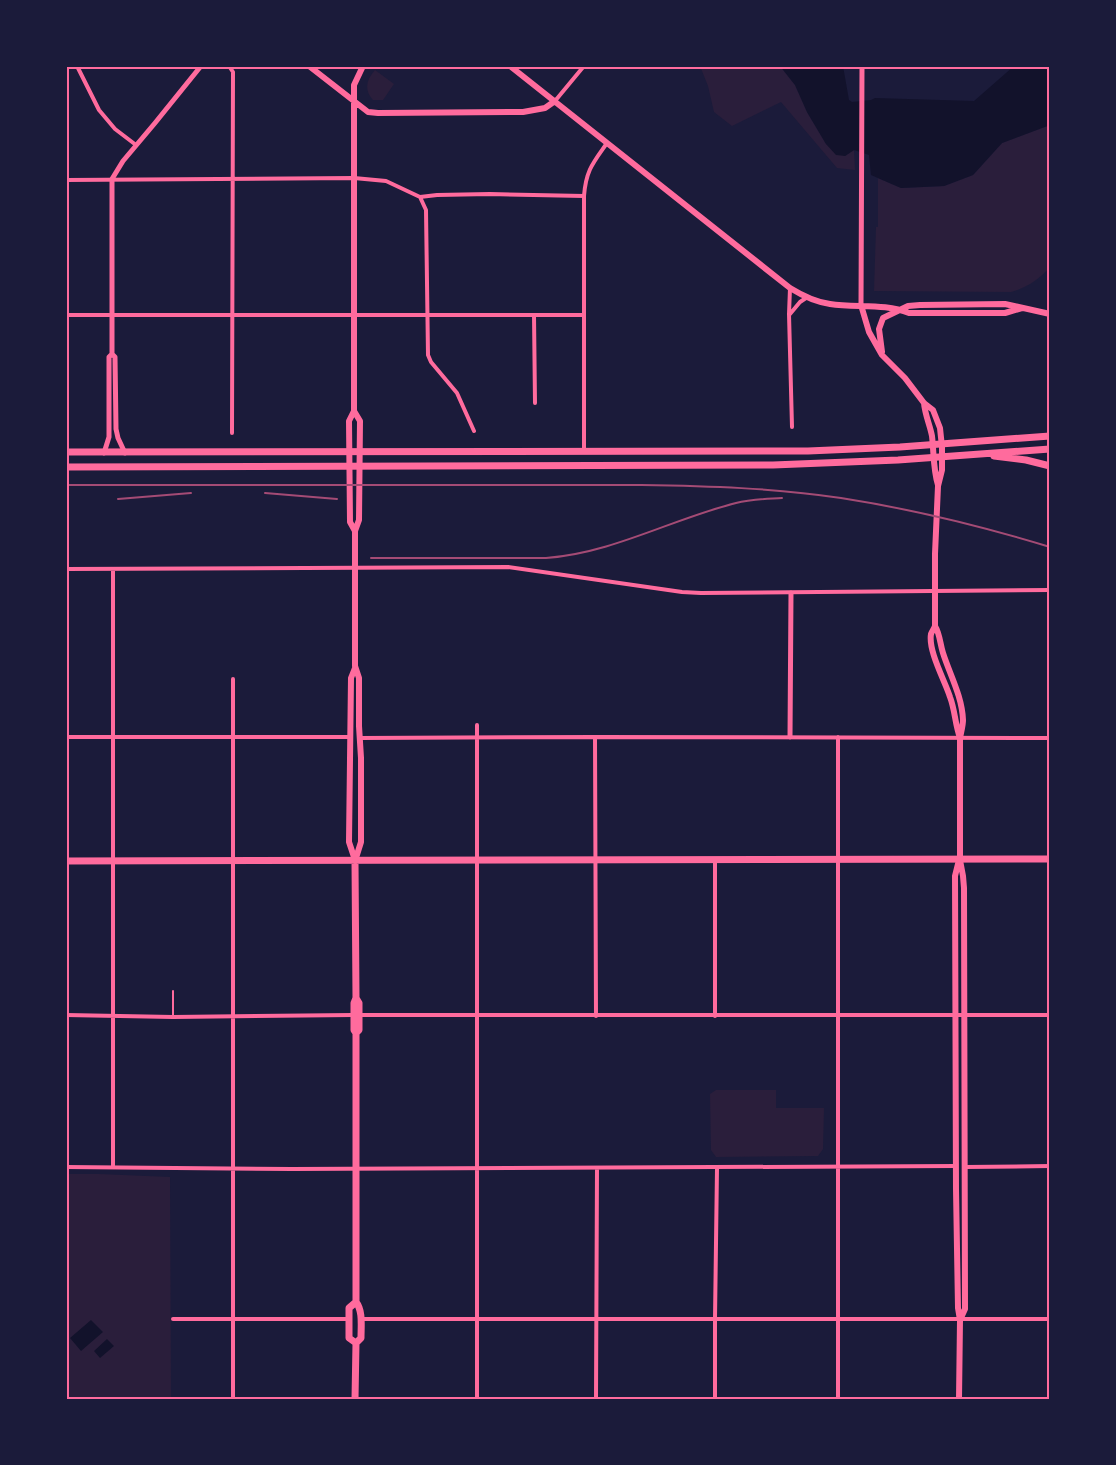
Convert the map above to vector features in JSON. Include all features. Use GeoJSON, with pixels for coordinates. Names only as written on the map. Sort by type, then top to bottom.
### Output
{"type":"FeatureCollection","features":[{"type":"Feature","properties":{"kind":"main road"},"geometry":{"type":"LineString","coordinates":[[309,66],[354,102],[368,111],[378,113],[523,112],[545,108],[555,101]]}},
{"type":"Feature","properties":{"kind":"main road"},"geometry":{"type":"LineString","coordinates":[[355,531],[350,522],[349,421],[354,411],[354,85],[363,66]]}},
{"type":"Feature","properties":{"kind":"main road"},"geometry":{"type":"LineString","coordinates":[[510,66],[790,288],[806,298],[828,304],[900,309],[909,313],[1005,313],[1022,308]]}},
{"type":"Feature","properties":{"kind":"main road"},"geometry":{"type":"LineString","coordinates":[[882,355],[880,323],[883,318],[908,306],[1005,304],[1050,314]]}},
{"type":"Feature","properties":{"kind":"main road"},"geometry":{"type":"LineString","coordinates":[[861,305],[869,332],[882,355],[905,378],[924,403],[933,410],[940,428],[942,447],[935,554],[935,626],[931,635],[933,652],[951,698],[960,738],[960,860],[964,888],[965,1015],[965,1309],[960,1320]]}},
{"type":"Feature","properties":{"kind":"main road"},"geometry":{"type":"LineString","coordinates":[[968,313],[971,309],[995,305]]}},
{"type":"Feature","properties":{"kind":"main road"},"geometry":{"type":"LineString","coordinates":[[924,403],[938,486]]}},
{"type":"Feature","properties":{"kind":"main road"},"geometry":{"type":"LineString","coordinates":[[354,411],[360,421],[359,520],[355,531],[355,666],[358,678],[361,843],[356,861],[356,998],[354,1003],[359,1030],[356,1033],[356,1302],[361,1308],[361,1338],[356,1343],[356,1399]]}},
{"type":"Feature","properties":{"kind":"main road"},"geometry":{"type":"LineString","coordinates":[[66,452],[808,451],[1050,436]]}},
{"type":"Feature","properties":{"kind":"main road"},"geometry":{"type":"LineString","coordinates":[[66,467],[784,465],[838,464],[1050,450]]}},
{"type":"Feature","properties":{"kind":"main road"},"geometry":{"type":"LineString","coordinates":[[976,454],[1026,460],[1050,466]]}},
{"type":"Feature","properties":{"kind":"main road"},"geometry":{"type":"LineString","coordinates":[[355,666],[351,678],[350,842],[356,861]]}},
{"type":"Feature","properties":{"kind":"main road"},"geometry":{"type":"LineString","coordinates":[[66,861],[1050,859]]}},
{"type":"Feature","properties":{"kind":"main road"},"geometry":{"type":"LineString","coordinates":[[960,860],[955,876],[960,1399]]}},
{"type":"Feature","properties":{"kind":"main road"},"geometry":{"type":"LineString","coordinates":[[356,1302],[349,1308],[349,1338],[356,1343]]}},
{"type":"Feature","properties":{"kind":"street"},"geometry":{"type":"LineString","coordinates":[[77,66],[99,110],[115,129],[136,145]]}},
{"type":"Feature","properties":{"kind":"street"},"geometry":{"type":"LineString","coordinates":[[104,453],[109,437],[109,357],[112,354],[112,179],[123,161],[201,66]]}},
{"type":"Feature","properties":{"kind":"street"},"geometry":{"type":"LineString","coordinates":[[229,66],[233,72],[232,434]]}},
{"type":"Feature","properties":{"kind":"street"},"geometry":{"type":"LineString","coordinates":[[555,101],[584,66]]}},
{"type":"Feature","properties":{"kind":"street"},"geometry":{"type":"LineString","coordinates":[[861,66],[861,305]]}},
{"type":"Feature","properties":{"kind":"street"},"geometry":{"type":"LineString","coordinates":[[584,452],[585,179],[589,169],[607,143]]}},
{"type":"Feature","properties":{"kind":"street"},"geometry":{"type":"LineString","coordinates":[[66,180],[354,178],[386,181],[420,197],[480,194],[584,196]]}},
{"type":"Feature","properties":{"kind":"street"},"geometry":{"type":"LineString","coordinates":[[420,197],[426,210],[428,355],[431,362],[457,393],[474,431]]}},
{"type":"Feature","properties":{"kind":"street"},"geometry":{"type":"LineString","coordinates":[[790,288],[792,427]]}},
{"type":"Feature","properties":{"kind":"street"},"geometry":{"type":"LineString","coordinates":[[789,314],[806,298]]}},
{"type":"Feature","properties":{"kind":"street"},"geometry":{"type":"LineString","coordinates":[[66,315],[584,315]]}},
{"type":"Feature","properties":{"kind":"street"},"geometry":{"type":"LineString","coordinates":[[534,315],[535,404]]}},
{"type":"Feature","properties":{"kind":"street"},"geometry":{"type":"LineString","coordinates":[[112,354],[115,357],[116,429],[125,453]]}},
{"type":"Feature","properties":{"kind":"street"},"geometry":{"type":"LineString","coordinates":[[66,569],[508,567],[701,593],[1050,590]]}},
{"type":"Feature","properties":{"kind":"street"},"geometry":{"type":"LineString","coordinates":[[113,569],[113,1167]]}},
{"type":"Feature","properties":{"kind":"street"},"geometry":{"type":"LineString","coordinates":[[790,737],[791,593]]}},
{"type":"Feature","properties":{"kind":"street"},"geometry":{"type":"LineString","coordinates":[[233,679],[233,1399]]}},
{"type":"Feature","properties":{"kind":"street"},"geometry":{"type":"LineString","coordinates":[[477,725],[477,1399]]}},
{"type":"Feature","properties":{"kind":"street"},"geometry":{"type":"LineString","coordinates":[[595,736],[596,1016]]}},
{"type":"Feature","properties":{"kind":"street"},"geometry":{"type":"LineString","coordinates":[[360,738],[595,736],[1050,738]]}},
{"type":"Feature","properties":{"kind":"street"},"geometry":{"type":"LineString","coordinates":[[66,737],[350,737]]}},
{"type":"Feature","properties":{"kind":"street"},"geometry":{"type":"LineString","coordinates":[[838,737],[838,1399]]}},
{"type":"Feature","properties":{"kind":"street"},"geometry":{"type":"LineString","coordinates":[[715,860],[715,1016]]}},
{"type":"Feature","properties":{"kind":"street"},"geometry":{"type":"LineString","coordinates":[[66,1015],[173,1017],[477,1014],[1050,1015]]}},
{"type":"Feature","properties":{"kind":"street"},"geometry":{"type":"LineString","coordinates":[[66,1167],[839,1168],[956,1166]]}},
{"type":"Feature","properties":{"kind":"street"},"geometry":{"type":"LineString","coordinates":[[965,1167],[1050,1166]]}},
{"type":"Feature","properties":{"kind":"street"},"geometry":{"type":"LineString","coordinates":[[596,1399],[597,1168]]}},
{"type":"Feature","properties":{"kind":"street"},"geometry":{"type":"LineString","coordinates":[[716,1399],[717,1168]]}},
{"type":"Feature","properties":{"kind":"street"},"geometry":{"type":"LineString","coordinates":[[174,1319],[349,1319]]}},
{"type":"Feature","properties":{"kind":"street"},"geometry":{"type":"LineString","coordinates":[[361,1319],[1050,1319]]}},
{"type":"Feature","properties":{"kind":"lane"},"geometry":{"type":"LineString","coordinates":[[173,991],[173,1017]]}},
{"type":"Feature","properties":{"kind":"shaded area"},"geometry":{"type":"Polygon","coordinates":[[[700,66],[780,66],[795,85],[807,112],[826,144],[845,156],[854,150],[855,170],[837,168],[781,102],[732,126],[714,112],[708,86],[700,66]]]}},
{"type":"Feature","properties":{"kind":"shaded area"},"geometry":{"type":"Polygon","coordinates":[[[780,66],[843,66],[849,100],[852,102],[875,98],[974,101],[1014,66],[1050,66],[1050,125],[1002,143],[973,175],[944,186],[901,188],[871,175],[869,155],[854,150],[845,156],[836,155],[826,144],[807,112],[795,85],[780,66]]]}},
{"type":"Feature","properties":{"kind":"shaded area"},"geometry":{"type":"Polygon","coordinates":[[[375,70],[394,84],[383,100],[373,100],[367,89],[368,81],[375,70]]]}},
{"type":"Feature","properties":{"kind":"shaded area"},"geometry":{"type":"Polygon","coordinates":[[[1050,125],[1050,267],[1046,272],[1028,285],[1011,292],[874,291],[878,178],[901,188],[944,186],[973,175],[1002,143],[1050,125]]]}},
{"type":"Feature","properties":{"kind":"shaded area"},"geometry":{"type":"Polygon","coordinates":[[[716,1090],[776,1090],[776,1108],[824,1108],[823,1149],[818,1156],[716,1157],[711,1150],[710,1094],[716,1090]]]}},
{"type":"Feature","properties":{"kind":"shaded area"},"geometry":{"type":"Polygon","coordinates":[[[66,1174],[170,1177],[171,1399],[66,1399],[66,1174]]]}},
{"type":"Feature","properties":{"kind":"shaded area"},"geometry":{"type":"Polygon","coordinates":[[[91,1320],[103,1332],[81,1351],[70,1338],[91,1320]]]}},
{"type":"Feature","properties":{"kind":"shaded area"},"geometry":{"type":"Polygon","coordinates":[[[107,1339],[114,1346],[100,1358],[94,1351],[107,1339]]]}},
{"type":"Feature","properties":{"kind":"railway"},"geometry":{"type":"LineString","coordinates":[[66,485],[641,485],[741,488],[841,498],[894,507],[972,525],[1050,547]]}},
{"type":"Feature","properties":{"kind":"railway"},"geometry":{"type":"LineString","coordinates":[[118,499],[191,493]]}},
{"type":"Feature","properties":{"kind":"railway"},"geometry":{"type":"LineString","coordinates":[[265,493],[337,499]]}},
{"type":"Feature","properties":{"kind":"railway"},"geometry":{"type":"LineString","coordinates":[[371,558],[546,558],[571,555],[619,543],[736,503],[782,498]]}}]}
